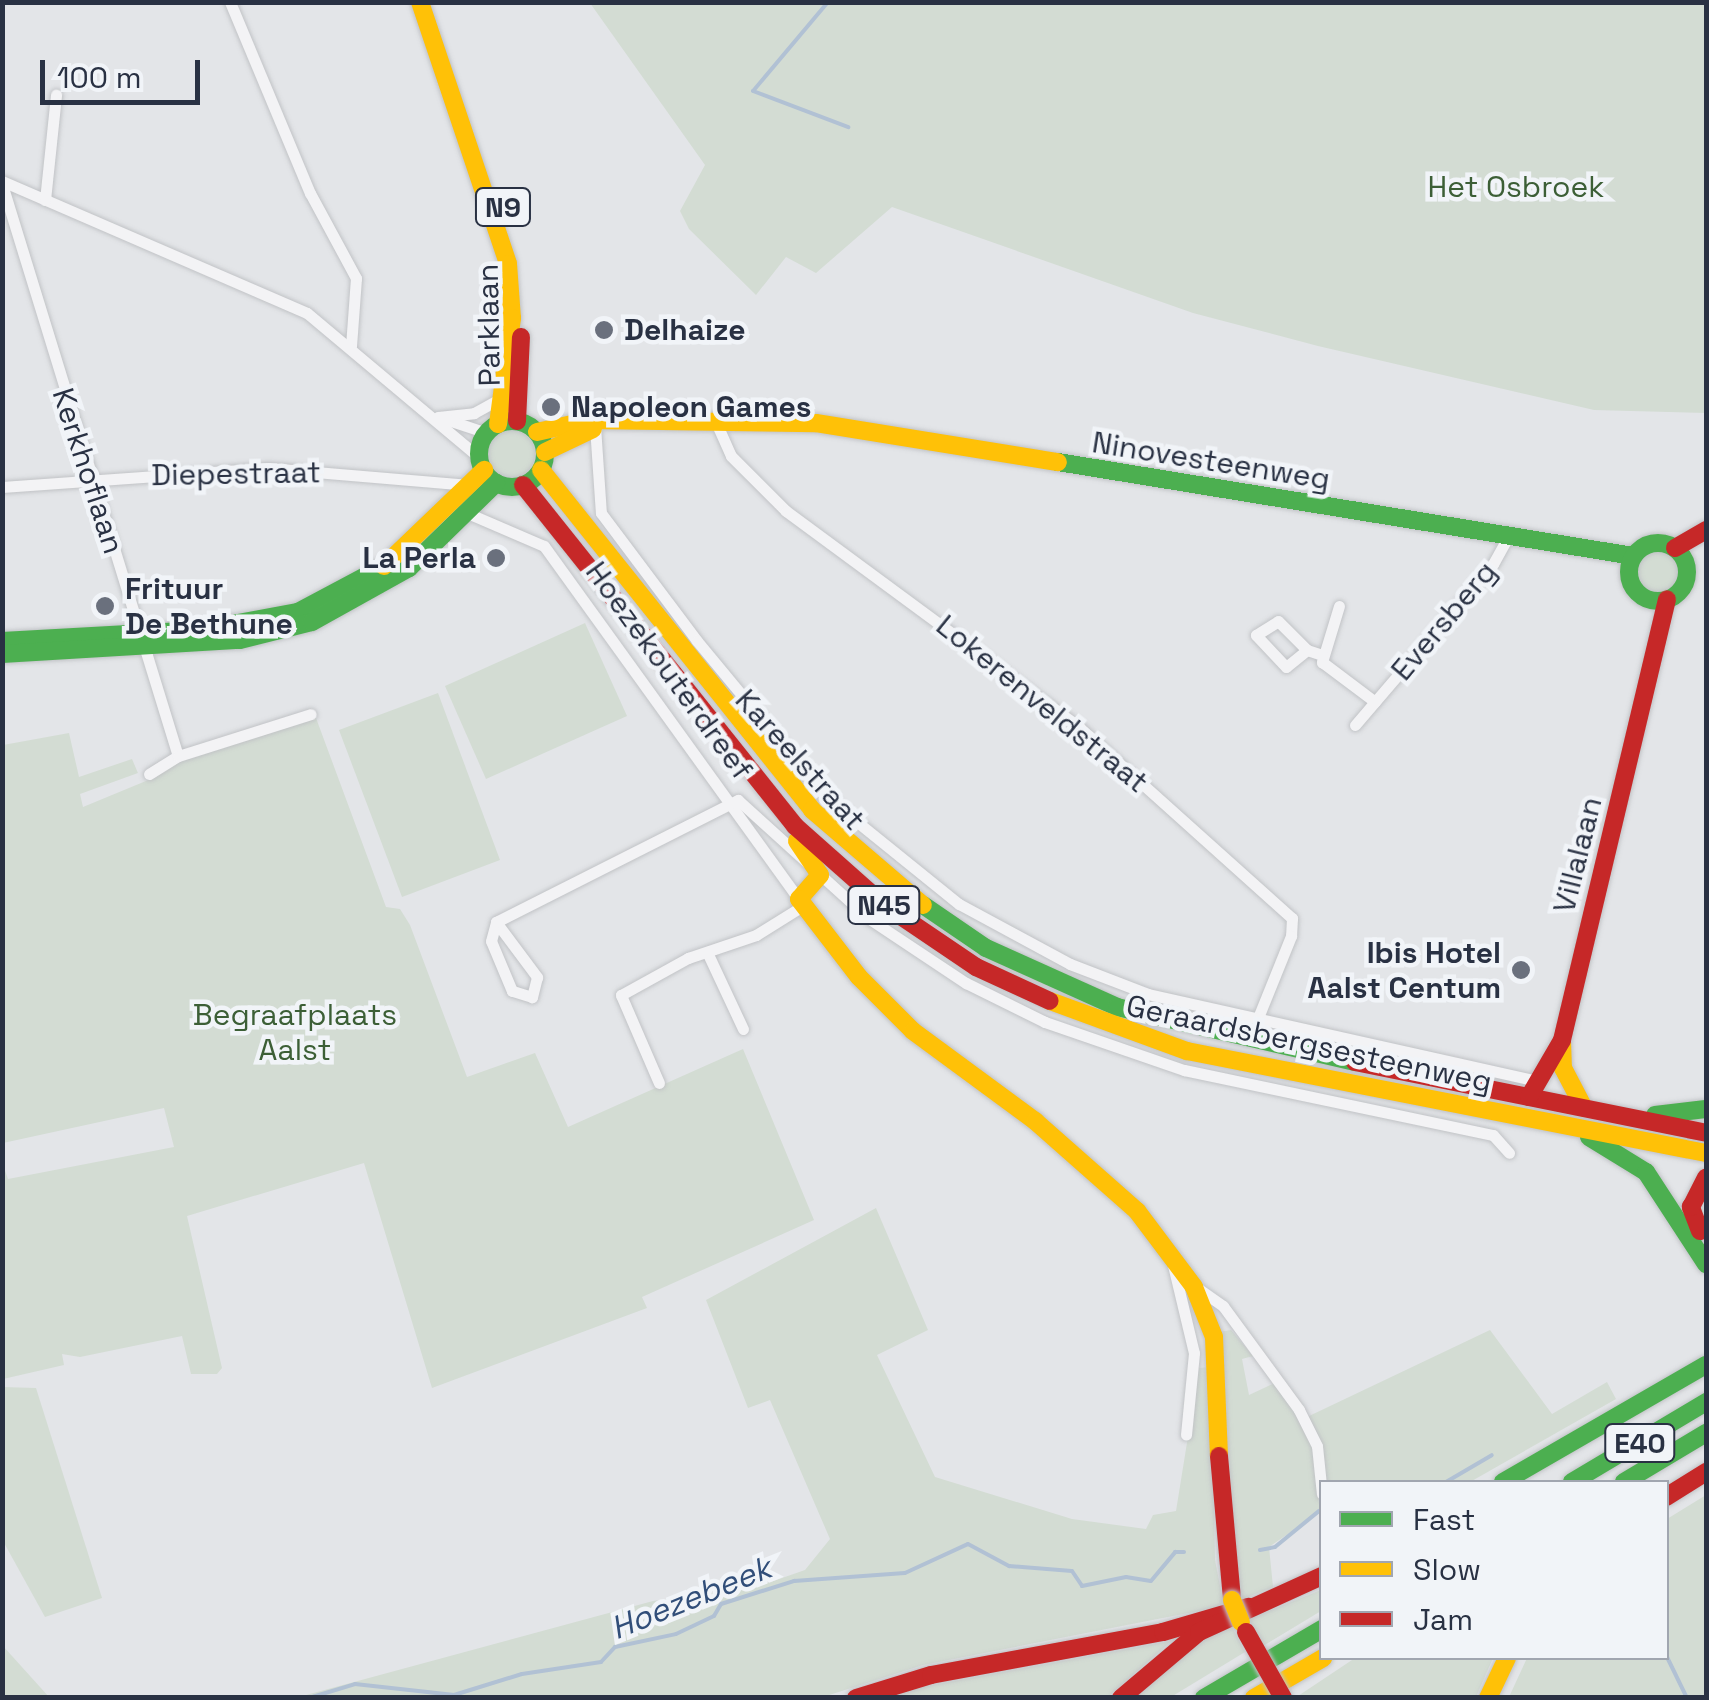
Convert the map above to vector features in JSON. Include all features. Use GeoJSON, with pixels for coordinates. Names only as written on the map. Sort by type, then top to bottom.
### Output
{"type":"FeatureCollection","features":[{"type":"Feature","properties":{"kind":"main road","name":"Parklaan"},"geometry":{"type":"LineString","coordinates":[[420,2],[505,244],[512,291],[501,426]]}},
{"type":"Feature","properties":{"kind":"main road","name":"Parklaan"},"geometry":{"type":"LineString","coordinates":[[432,2],[518,257],[523,312],[501,426]]}},
{"type":"Feature","properties":{"kind":"main road","name":"Ninovesteenweg"},"geometry":{"type":"LineString","coordinates":[[538,432],[570,422],[595,425],[715,420],[853,427],[1561,546],[1631,564]]}},
{"type":"Feature","properties":{"kind":"main road"},"geometry":{"type":"LineString","coordinates":[[486,470],[523,485],[543,461],[595,425]]}},
{"type":"Feature","properties":{"kind":"main road"},"geometry":{"type":"LineString","coordinates":[[2,640],[240,640],[312,622],[408,568],[465,512],[486,470],[501,426],[538,432]]}},
{"type":"Feature","properties":{"kind":"main road","name":"Geraardsbergsesteenweg"},"geometry":{"type":"LineString","coordinates":[[538,432],[543,461],[812,810],[894,886],[946,922],[1036,973],[1150,1018],[1534,1089],[1584,1108],[1706,1133]]}},
{"type":"Feature","properties":{"kind":"main road"},"geometry":{"type":"LineString","coordinates":[[2,654],[140,640],[262,621],[319,604],[395,560],[486,470]]}},
{"type":"Feature","properties":{"kind":"main road","name":"Geraardsbergsesteenweg"},"geometry":{"type":"LineString","coordinates":[[523,485],[795,826],[934,941],[1015,988],[1110,1028],[1187,1051],[1706,1153]]}},
{"type":"Feature","properties":{"kind":"main road"},"geometry":{"type":"LineString","coordinates":[[1680,554],[1706,530]]}},
{"type":"Feature","properties":{"kind":"main road"},"geometry":{"type":"LineString","coordinates":[[1680,554],[1706,541]]}},
{"type":"Feature","properties":{"kind":"main road"},"geometry":{"type":"LineString","coordinates":[[1657,542],[1680,554],[1686,579],[1668,599],[1646,599],[1631,564],[1657,542]]}},
{"type":"Feature","properties":{"kind":"main road","name":"Villalaan"},"geometry":{"type":"LineString","coordinates":[[1646,599],[1656,647]]}},
{"type":"Feature","properties":{"kind":"main road","name":"Villalaan"},"geometry":{"type":"LineString","coordinates":[[1584,1108],[1563,1068],[1562,1040],[1668,599]]}},
{"type":"Feature","properties":{"kind":"main road"},"geometry":{"type":"LineString","coordinates":[[795,826],[798,842],[819,865],[819,878],[802,902]]}},
{"type":"Feature","properties":{"kind":"main road","name":"Hoezekouterdreef"},"geometry":{"type":"LineString","coordinates":[[802,902],[891,1011],[1086,1164],[1170,1251],[1194,1286],[1214,1337],[1223,1556],[1242,1615],[1283,1698]]}},
{"type":"Feature","properties":{"kind":"main road","name":"Villalaan"},"geometry":{"type":"LineString","coordinates":[[1534,1089],[1562,1040]]}},
{"type":"Feature","properties":{"kind":"main road"},"geometry":{"type":"LineString","coordinates":[[1626,1116],[1706,1109]]}},
{"type":"Feature","properties":{"kind":"main road"},"geometry":{"type":"LineString","coordinates":[[1578,1130],[1646,1172],[1706,1264]]}},
{"type":"Feature","properties":{"kind":"main road"},"geometry":{"type":"LineString","coordinates":[[1706,1178],[1691,1208],[1706,1243]]}},
{"type":"Feature","properties":{"kind":"main road"},"geometry":{"type":"LineString","coordinates":[[1506,1480],[1705,1365]]}},
{"type":"Feature","properties":{"kind":"main road","name":"E40"},"geometry":{"type":"LineString","coordinates":[[1575,1480],[1706,1402]]}},
{"type":"Feature","properties":{"kind":"main road","name":"E40"},"geometry":{"type":"LineString","coordinates":[[1627,1480],[1706,1433]]}},
{"type":"Feature","properties":{"kind":"main road"},"geometry":{"type":"LineString","coordinates":[[1669,1495],[1706,1472]]}},
{"type":"Feature","properties":{"kind":"main road"},"geometry":{"type":"LineString","coordinates":[[1120,1698],[1170,1653],[1319,1577]]}},
{"type":"Feature","properties":{"kind":"main road"},"geometry":{"type":"LineString","coordinates":[[856,1698],[931,1676],[1242,1615]]}},
{"type":"Feature","properties":{"kind":"main road"},"geometry":{"type":"LineString","coordinates":[[1204,1698],[1319,1631]]}},
{"type":"Feature","properties":{"kind":"main road"},"geometry":{"type":"LineString","coordinates":[[1254,1698],[1319,1660]]}},
{"type":"Feature","properties":{"kind":"main road"},"geometry":{"type":"LineString","coordinates":[[1488,1698],[1505,1660]]}},
{"type":"Feature","properties":{"kind":"street"},"geometry":{"type":"LineString","coordinates":[[230,2],[310,193],[348,256],[358,317],[352,346]]}},
{"type":"Feature","properties":{"kind":"street"},"geometry":{"type":"LineString","coordinates":[[45,200],[56,95]]}},
{"type":"Feature","properties":{"kind":"street"},"geometry":{"type":"LineString","coordinates":[[2,183],[280,298],[352,346],[435,416],[486,470]]}},
{"type":"Feature","properties":{"kind":"street","name":"Kerkhoflaan"},"geometry":{"type":"LineString","coordinates":[[2,183],[178,756]]}},
{"type":"Feature","properties":{"kind":"street"},"geometry":{"type":"LineString","coordinates":[[435,416],[483,410],[505,390]]}},
{"type":"Feature","properties":{"kind":"street"},"geometry":{"type":"LineString","coordinates":[[435,416],[501,426]]}},
{"type":"Feature","properties":{"kind":"street","name":"Lokerenveldstraat"},"geometry":{"type":"LineString","coordinates":[[715,420],[731,456],[786,512],[1080,728],[1292,918],[1292,936],[1257,1020]]}},
{"type":"Feature","properties":{"kind":"street","name":"Kareelstraat"},"geometry":{"type":"LineString","coordinates":[[595,425],[601,512],[757,717],[869,837],[958,904],[1070,964],[1148,994],[1534,1089]]}},
{"type":"Feature","properties":{"kind":"street","name":"Diepestraat"},"geometry":{"type":"LineString","coordinates":[[2,487],[268,468],[469,486]]}},
{"type":"Feature","properties":{"kind":"street","name":"Hoezekouterdreef"},"geometry":{"type":"LineString","coordinates":[[465,512],[544,546],[738,803],[802,902]]}},
{"type":"Feature","properties":{"kind":"street","name":"Eversberg"},"geometry":{"type":"LineString","coordinates":[[1355,725],[1493,564],[1508,537]]}},
{"type":"Feature","properties":{"kind":"street"},"geometry":{"type":"LineString","coordinates":[[1322,655],[1339,606]]}},
{"type":"Feature","properties":{"kind":"street","name":"Eversberg"},"geometry":{"type":"LineString","coordinates":[[1307,650],[1286,667],[1256,635],[1278,621],[1307,650],[1322,655],[1325,667],[1374,702]]}},
{"type":"Feature","properties":{"kind":"street"},"geometry":{"type":"LineString","coordinates":[[149,774],[178,756],[311,714]]}},
{"type":"Feature","properties":{"kind":"street"},"geometry":{"type":"LineString","coordinates":[[496,922],[537,977],[539,989],[530,998],[512,990],[491,941],[496,922],[738,803]]}},
{"type":"Feature","properties":{"kind":"street","name":"Hoezekouterdreef"},"geometry":{"type":"LineString","coordinates":[[738,803],[844,899],[966,983],[1103,1046],[1184,1070],[1493,1135],[1509,1153]]}},
{"type":"Feature","properties":{"kind":"street"},"geometry":{"type":"LineString","coordinates":[[658,1083],[620,998],[707,952],[731,947],[802,902]]}},
{"type":"Feature","properties":{"kind":"street"},"geometry":{"type":"LineString","coordinates":[[707,952],[743,1029]]}},
{"type":"Feature","properties":{"kind":"street"},"geometry":{"type":"LineString","coordinates":[[1170,1251],[1194,1353],[1186,1435]]}},
{"type":"Feature","properties":{"kind":"street","name":"Hoezekouterdreef"},"geometry":{"type":"LineString","coordinates":[[1194,1286],[1223,1306],[1298,1410],[1317,1446],[1321,1480]]}},
{"type":"Feature","properties":{"kind":"green space","name":"Het Osbroek"},"geometry":{"type":"Polygon","coordinates":[[[590,3],[1706,3],[1706,413],[1594,410],[1318,346],[1193,313],[892,207],[816,273],[786,257],[756,295],[689,229],[680,211],[705,165],[590,3]]]}},
{"type":"Feature","properties":{"kind":"green space"},"geometry":{"type":"Polygon","coordinates":[[[511,430],[528,437],[535,454],[528,471],[511,478],[494,471],[487,454],[494,437],[511,430]]]}},
{"type":"Feature","properties":{"kind":"green space"},"geometry":{"type":"Polygon","coordinates":[[[1657,548],[1673,555],[1680,571],[1673,587],[1657,594],[1641,587],[1634,571],[1641,555],[1657,548]]]}},
{"type":"Feature","properties":{"kind":"green space"},"geometry":{"type":"Polygon","coordinates":[[[585,623],[627,716],[486,779],[445,686],[585,623]]]}},
{"type":"Feature","properties":{"kind":"green space"},"geometry":{"type":"Polygon","coordinates":[[[438,693],[500,860],[402,897],[339,730],[438,693]]]}},
{"type":"Feature","properties":{"kind":"green space","name":"Begraafplaats Aalst"},"geometry":{"type":"Polygon","coordinates":[[[316,718],[386,907],[400,909],[410,925],[467,1077],[535,1053],[568,1127],[743,1049],[814,1220],[642,1297],[647,1308],[432,1388],[364,1163],[187,1216],[222,1368],[217,1374],[191,1374],[182,1336],[80,1357],[62,1354],[64,1365],[3,1379],[2,1162],[8,1179],[174,1147],[164,1108],[3,1143],[3,745],[69,733],[79,777],[132,759],[138,773],[80,794],[83,807],[158,776],[156,768],[316,718]]]}},
{"type":"Feature","properties":{"kind":"green space"},"geometry":{"type":"Polygon","coordinates":[[[876,1208],[928,1330],[877,1355],[935,1477],[1072,1519],[1146,1529],[1153,1515],[1176,1511],[1199,1368],[1211,1367],[1215,1560],[1224,1606],[923,1665],[823,1697],[295,1698],[653,1601],[756,1587],[805,1570],[830,1539],[770,1400],[748,1408],[706,1300],[876,1208]]]}},
{"type":"Feature","properties":{"kind":"green space"},"geometry":{"type":"Polygon","coordinates":[[[1231,1330],[1253,1356],[1242,1359],[1249,1395],[1277,1382],[1313,1446],[1319,1503],[1319,1513],[1269,1547],[1273,1587],[1242,1599],[1231,1564],[1219,1332],[1231,1330]]]}},
{"type":"Feature","properties":{"kind":"green space"},"geometry":{"type":"Polygon","coordinates":[[[1490,1330],[1552,1414],[1607,1382],[1616,1399],[1474,1480],[1323,1480],[1307,1417],[1490,1330]]]}},
{"type":"Feature","properties":{"kind":"green space"},"geometry":{"type":"Polygon","coordinates":[[[2,1387],[36,1388],[102,1598],[45,1617],[3,1541],[2,1387]]]}},
{"type":"Feature","properties":{"kind":"green space"},"geometry":{"type":"Polygon","coordinates":[[[1706,1495],[1706,1697],[1509,1697],[1526,1660],[1669,1660],[1669,1518],[1706,1495]]]}},
{"type":"Feature","properties":{"kind":"green space"},"geometry":{"type":"Polygon","coordinates":[[[1319,1591],[1319,1612],[1263,1646],[1249,1619],[1319,1591]]]}},
{"type":"Feature","properties":{"kind":"green space"},"geometry":{"type":"Polygon","coordinates":[[[1232,1627],[1245,1652],[1171,1697],[1132,1698],[1200,1640],[1232,1627]]]}},
{"type":"Feature","properties":{"kind":"green space"},"geometry":{"type":"Polygon","coordinates":[[[1171,1641],[1108,1697],[888,1698],[906,1690],[1171,1641]]]}},
{"type":"Feature","properties":{"kind":"green space"},"geometry":{"type":"Polygon","coordinates":[[[3,1646],[49,1697],[3,1697],[3,1646]]]}},
{"type":"Feature","properties":{"kind":"green space"},"geometry":{"type":"Polygon","coordinates":[[[1352,1660],[1492,1660],[1476,1697],[1295,1698],[1352,1660]]]}},
{"type":"Feature","properties":{"kind":"waterway"},"geometry":{"type":"LineString","coordinates":[[828,2],[753,91],[848,127]]}},
{"type":"Feature","properties":{"kind":"waterway","name":"Hoezebeek"},"geometry":{"type":"LineString","coordinates":[[1449,1480],[1492,1455]]}},
{"type":"Feature","properties":{"kind":"waterway","name":"Hoezebeek"},"geometry":{"type":"LineString","coordinates":[[1260,1550],[1275,1547],[1319,1511]]}},
{"type":"Feature","properties":{"kind":"waterway","name":"Hoezebeek"},"geometry":{"type":"LineString","coordinates":[[309,1698],[355,1684],[454,1695],[522,1674],[601,1662],[615,1647],[676,1634],[714,1616],[721,1604],[794,1581],[905,1573],[968,1544],[1009,1566],[1072,1571],[1082,1586],[1126,1577],[1151,1581],[1175,1552],[1184,1552]]}},
{"type":"Feature","properties":{"kind":"waterway","name":"Hoezebeek"},"geometry":{"type":"LineString","coordinates":[[1668,1660],[1687,1698]]}},
{"type":"Feature","properties":{"kind":"traffic: fast"},"geometry":{"type":"LineString","coordinates":[[512,421],[535,431],[545,454],[535,477],[512,487],[489,477],[479,454],[489,431],[512,421]]}},
{"type":"Feature","properties":{"kind":"traffic: fast"},"geometry":{"type":"LineString","coordinates":[[1058,462],[1633,556]]}},
{"type":"Feature","properties":{"kind":"traffic: fast"},"geometry":{"type":"LineString","coordinates":[[2,654],[240,640],[312,622],[409,568],[496,483]]}},
{"type":"Feature","properties":{"kind":"traffic: fast"},"geometry":{"type":"LineString","coordinates":[[1658,543],[1679,551],[1687,572],[1679,593],[1658,601],[1637,593],[1629,572],[1637,551],[1658,543]]}},
{"type":"Feature","properties":{"kind":"traffic: fast"},"geometry":{"type":"LineString","coordinates":[[2,641],[200,630],[298,612],[384,566]]}},
{"type":"Feature","properties":{"kind":"traffic: fast"},"geometry":{"type":"LineString","coordinates":[[923,905],[986,948],[1117,1007],[1355,1062]]}},
{"type":"Feature","properties":{"kind":"traffic: fast"},"geometry":{"type":"LineString","coordinates":[[1655,1115],[1706,1109]]}},
{"type":"Feature","properties":{"kind":"traffic: fast"},"geometry":{"type":"LineString","coordinates":[[1589,1137],[1646,1172],[1706,1264]]}},
{"type":"Feature","properties":{"kind":"traffic: fast"},"geometry":{"type":"LineString","coordinates":[[1506,1480],[1706,1365]]}},
{"type":"Feature","properties":{"kind":"traffic: fast"},"geometry":{"type":"LineString","coordinates":[[1575,1480],[1706,1402]]}},
{"type":"Feature","properties":{"kind":"traffic: fast"},"geometry":{"type":"LineString","coordinates":[[1627,1480],[1706,1433]]}},
{"type":"Feature","properties":{"kind":"traffic: fast"},"geometry":{"type":"LineString","coordinates":[[1204,1698],[1319,1631]]}},
{"type":"Feature","properties":{"kind":"traffic: slow"},"geometry":{"type":"LineString","coordinates":[[420,2],[508,264],[512,318],[498,424]]}},
{"type":"Feature","properties":{"kind":"traffic: slow"},"geometry":{"type":"LineString","coordinates":[[537,432],[590,420],[816,423],[1058,462]]}},
{"type":"Feature","properties":{"kind":"traffic: slow"},"geometry":{"type":"LineString","coordinates":[[545,452],[593,429]]}},
{"type":"Feature","properties":{"kind":"traffic: slow"},"geometry":{"type":"LineString","coordinates":[[384,566],[484,470]]}},
{"type":"Feature","properties":{"kind":"traffic: slow"},"geometry":{"type":"LineString","coordinates":[[541,470],[812,810],[923,905]]}},
{"type":"Feature","properties":{"kind":"traffic: slow"},"geometry":{"type":"LineString","coordinates":[[797,841],[820,875],[799,899],[859,977],[913,1031],[1035,1121],[1137,1211],[1194,1287],[1214,1337],[1219,1456]]}},
{"type":"Feature","properties":{"kind":"traffic: slow"},"geometry":{"type":"LineString","coordinates":[[1050,1001],[1187,1051],[1706,1153]]}},
{"type":"Feature","properties":{"kind":"traffic: slow"},"geometry":{"type":"LineString","coordinates":[[1562,1041],[1563,1068],[1584,1108]]}},
{"type":"Feature","properties":{"kind":"traffic: slow"},"geometry":{"type":"LineString","coordinates":[[1232,1600],[1241,1622]]}},
{"type":"Feature","properties":{"kind":"traffic: slow"},"geometry":{"type":"LineString","coordinates":[[1254,1698],[1320,1660]]}},
{"type":"Feature","properties":{"kind":"traffic: slow"},"geometry":{"type":"LineString","coordinates":[[1488,1698],[1506,1660]]}},
{"type":"Feature","properties":{"kind":"traffic: jam"},"geometry":{"type":"LineString","coordinates":[[517,421],[521,337]]}},
{"type":"Feature","properties":{"kind":"traffic: jam"},"geometry":{"type":"LineString","coordinates":[[523,485],[795,826],[883,904],[976,967],[1050,1001]]}},
{"type":"Feature","properties":{"kind":"traffic: jam"},"geometry":{"type":"LineString","coordinates":[[1675,548],[1706,530]]}},
{"type":"Feature","properties":{"kind":"traffic: jam"},"geometry":{"type":"LineString","coordinates":[[1529,1097],[1562,1040],[1667,599]]}},
{"type":"Feature","properties":{"kind":"traffic: jam"},"geometry":{"type":"LineString","coordinates":[[1355,1062],[1706,1133]]}},
{"type":"Feature","properties":{"kind":"traffic: jam"},"geometry":{"type":"LineString","coordinates":[[1700,1231],[1691,1207],[1706,1178]]}},
{"type":"Feature","properties":{"kind":"traffic: jam"},"geometry":{"type":"LineString","coordinates":[[1219,1456],[1232,1600]]}},
{"type":"Feature","properties":{"kind":"traffic: jam"},"geometry":{"type":"LineString","coordinates":[[1669,1495],[1706,1472]]}},
{"type":"Feature","properties":{"kind":"traffic: jam"},"geometry":{"type":"LineString","coordinates":[[1121,1698],[1199,1632],[1319,1577]]}},
{"type":"Feature","properties":{"kind":"traffic: jam"},"geometry":{"type":"LineString","coordinates":[[856,1698],[931,1675],[1163,1632],[1248,1607]]}},
{"type":"Feature","properties":{"kind":"traffic: jam"},"geometry":{"type":"LineString","coordinates":[[1246,1632],[1283,1698]]}},
{"type":"Feature","properties":{"kind":"place","name":"Delhaize"},"geometry":{"type":"Point","coordinates":[604,330]}},
{"type":"Feature","properties":{"kind":"place","name":"Napoleon Games"},"geometry":{"type":"Point","coordinates":[551,407]}},
{"type":"Feature","properties":{"kind":"place","name":"La Perla"},"geometry":{"type":"Point","coordinates":[496,558]}},
{"type":"Feature","properties":{"kind":"place","name":"Frituur De Bethune"},"geometry":{"type":"Point","coordinates":[105,606]}},
{"type":"Feature","properties":{"kind":"place","name":"Ibis Hotel Aalst Centum"},"geometry":{"type":"Point","coordinates":[1521,970]}}]}
